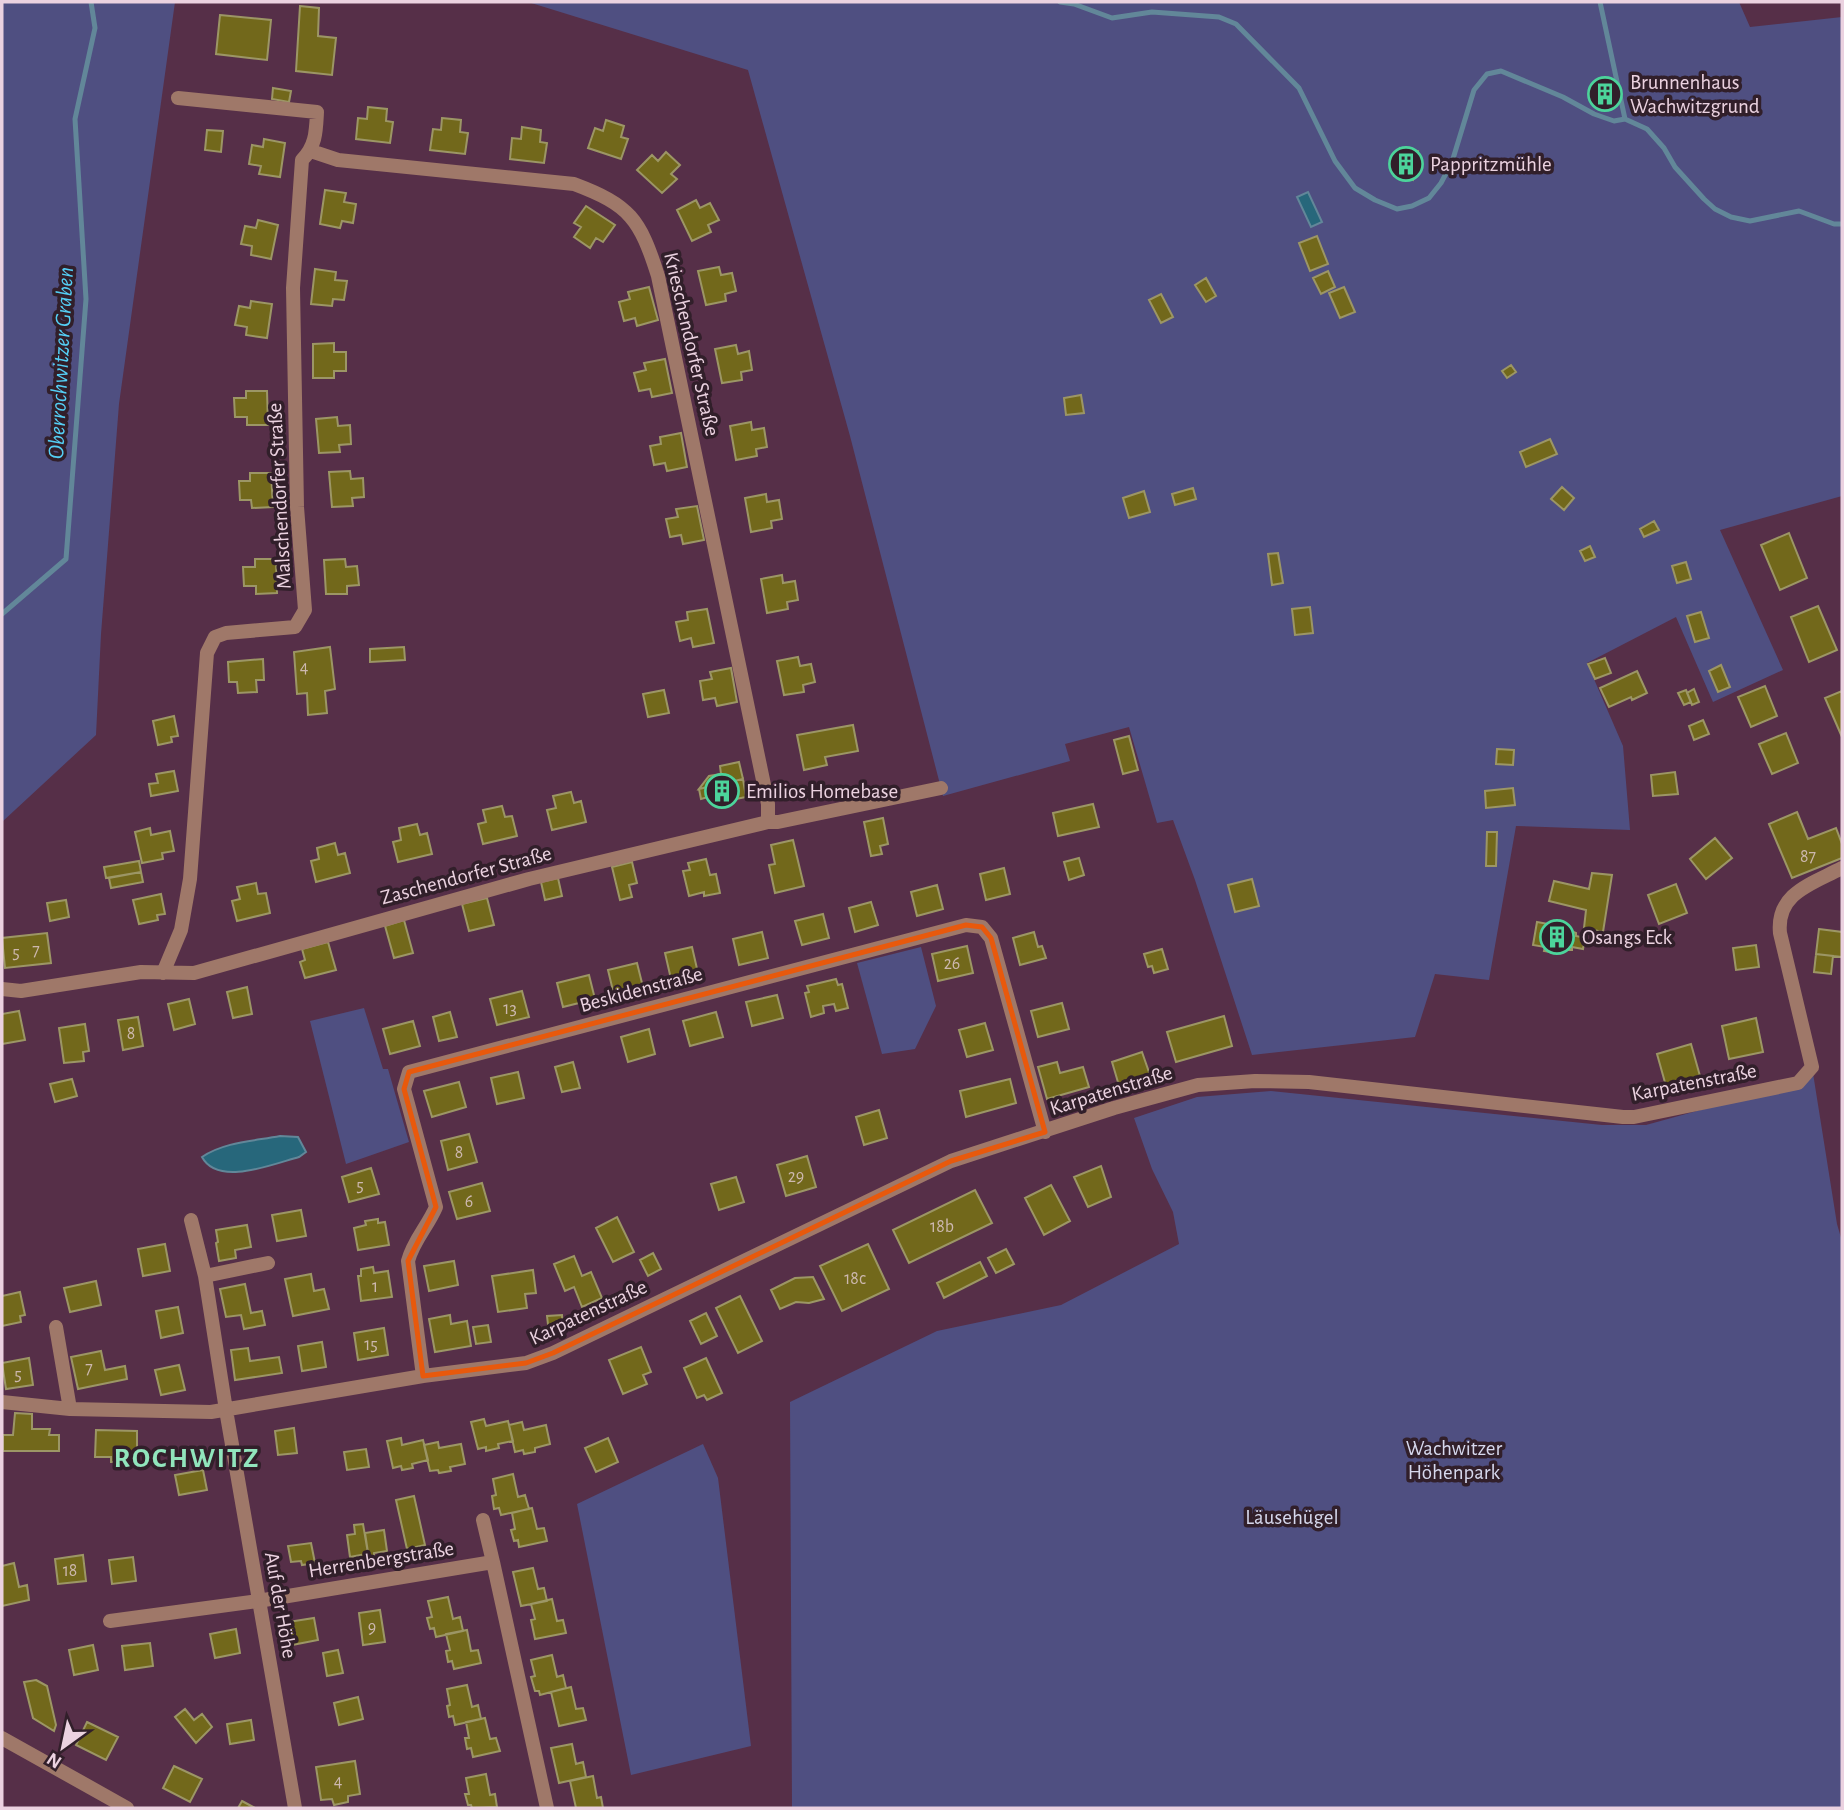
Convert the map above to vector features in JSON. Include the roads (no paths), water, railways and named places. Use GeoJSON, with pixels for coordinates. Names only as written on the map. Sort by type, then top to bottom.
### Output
{"type":"FeatureCollection","features":[{"type":"Feature","properties":{"kind":"street"},"geometry":{"type":"LineString","coordinates":[[178,98],[317,112],[315,141],[311,151]]}},
{"type":"Feature","properties":{"kind":"street","name":"Krieschendorfer Straße"},"geometry":{"type":"LineString","coordinates":[[311,151],[338,160],[573,184],[604,195],[630,214],[647,239],[658,275],[768,804],[768,822]]}},
{"type":"Feature","properties":{"kind":"street","name":"Malschendorfer Straße"},"geometry":{"type":"LineString","coordinates":[[163,973],[181,930],[190,879],[207,653],[215,637],[226,633],[295,627],[306,610],[297,507],[293,288],[302,160],[311,151]]}},
{"type":"Feature","properties":{"kind":"street","name":"Zaschendorfer Straße"},"geometry":{"type":"LineString","coordinates":[[2,989],[21,991],[141,972],[194,973],[529,879],[768,822],[941,788]]}},
{"type":"Feature","properties":{"kind":"street","name":"Karpatenstraße"},"geometry":{"type":"LineString","coordinates":[[2,1402],[70,1409],[211,1412],[423,1376],[526,1363],[552,1353],[951,1161],[1114,1108],[1198,1086],[1255,1081],[1309,1082],[1623,1117],[1798,1083],[1812,1067],[1778,918],[1784,904],[1794,894],[1842,868]]}},
{"type":"Feature","properties":{"kind":"street","name":"Beskidenstraße"},"geometry":{"type":"LineString","coordinates":[[423,1376],[408,1261],[411,1250],[430,1222],[436,1207],[404,1089],[409,1072],[966,925],[982,927],[991,938],[1045,1132]]}},
{"type":"Feature","properties":{"kind":"street"},"geometry":{"type":"LineString","coordinates":[[191,1220],[205,1276],[226,1410]]}},
{"type":"Feature","properties":{"kind":"street"},"geometry":{"type":"LineString","coordinates":[[205,1276],[268,1263]]}},
{"type":"Feature","properties":{"kind":"street"},"geometry":{"type":"LineString","coordinates":[[56,1327],[70,1409]]}},
{"type":"Feature","properties":{"kind":"street","name":"Auf der Höhe"},"geometry":{"type":"LineString","coordinates":[[226,1410],[295,1808]]}},
{"type":"Feature","properties":{"kind":"street"},"geometry":{"type":"LineString","coordinates":[[483,1520],[547,1808]]}},
{"type":"Feature","properties":{"kind":"street","name":"Herrenbergstraße"},"geometry":{"type":"LineString","coordinates":[[110,1621],[258,1601],[493,1562]]}},
{"type":"Feature","properties":{"kind":"street"},"geometry":{"type":"LineString","coordinates":[[2,1738],[127,1808]]}},
{"type":"Feature","properties":{"kind":"water"},"geometry":{"type":"Polygon","coordinates":[[[1308,192],[1322,222],[1311,227],[1297,197],[1308,192]]]}},
{"type":"Feature","properties":{"kind":"water"},"geometry":{"type":"Polygon","coordinates":[[[280,1136],[298,1137],[306,1152],[299,1157],[275,1164],[233,1172],[220,1171],[210,1166],[202,1157],[229,1145],[280,1136]]]}},
{"type":"Feature","properties":{"kind":"waterway","name":"Oberrochwitzer Graben"},"geometry":{"type":"LineString","coordinates":[[2,614],[66,559],[86,299],[75,119],[95,28],[91,2]]}},
{"type":"Feature","properties":{"kind":"waterway"},"geometry":{"type":"LineString","coordinates":[[1060,2],[1074,4],[1112,18],[1152,12],[1219,17],[1236,24],[1299,88],[1335,161],[1355,188],[1397,209],[1429,198],[1441,183],[1452,162],[1474,90],[1487,74],[1501,71],[1563,97],[1594,114],[1614,121],[1625,119],[1647,129],[1664,148],[1675,167],[1704,199],[1715,209],[1731,217],[1750,221],[1799,211],[1834,224],[1842,224]]}},
{"type":"Feature","properties":{"kind":"waterway"},"geometry":{"type":"LineString","coordinates":[[1600,2],[1625,119]]}},
{"type":"Feature","properties":{"kind":"place","name":"Brunnenhaus Wachwitzgrund"},"geometry":{"type":"Point","coordinates":[1605,94]}},
{"type":"Feature","properties":{"kind":"place","name":"Pappritzmühle"},"geometry":{"type":"Point","coordinates":[1406,164]}},
{"type":"Feature","properties":{"kind":"place","name":"Emilios Homebase"},"geometry":{"type":"Point","coordinates":[722,791]}},
{"type":"Feature","properties":{"kind":"place","name":"Osangs Eck"},"geometry":{"type":"Point","coordinates":[1557,937]}},
{"type":"Feature","properties":{"kind":"district","name":"ROCHWITZ"},"geometry":{"type":"Point","coordinates":[187,1457]}},
{"type":"Feature","properties":{"kind":"park label","name":"Wachwitzer Höhenpark"},"geometry":{"type":"Point","coordinates":[1454,1460]}},
{"type":"Feature","properties":{"kind":"park label","name":"Läusehügel"},"geometry":{"type":"Point","coordinates":[1292,1517]}}]}
